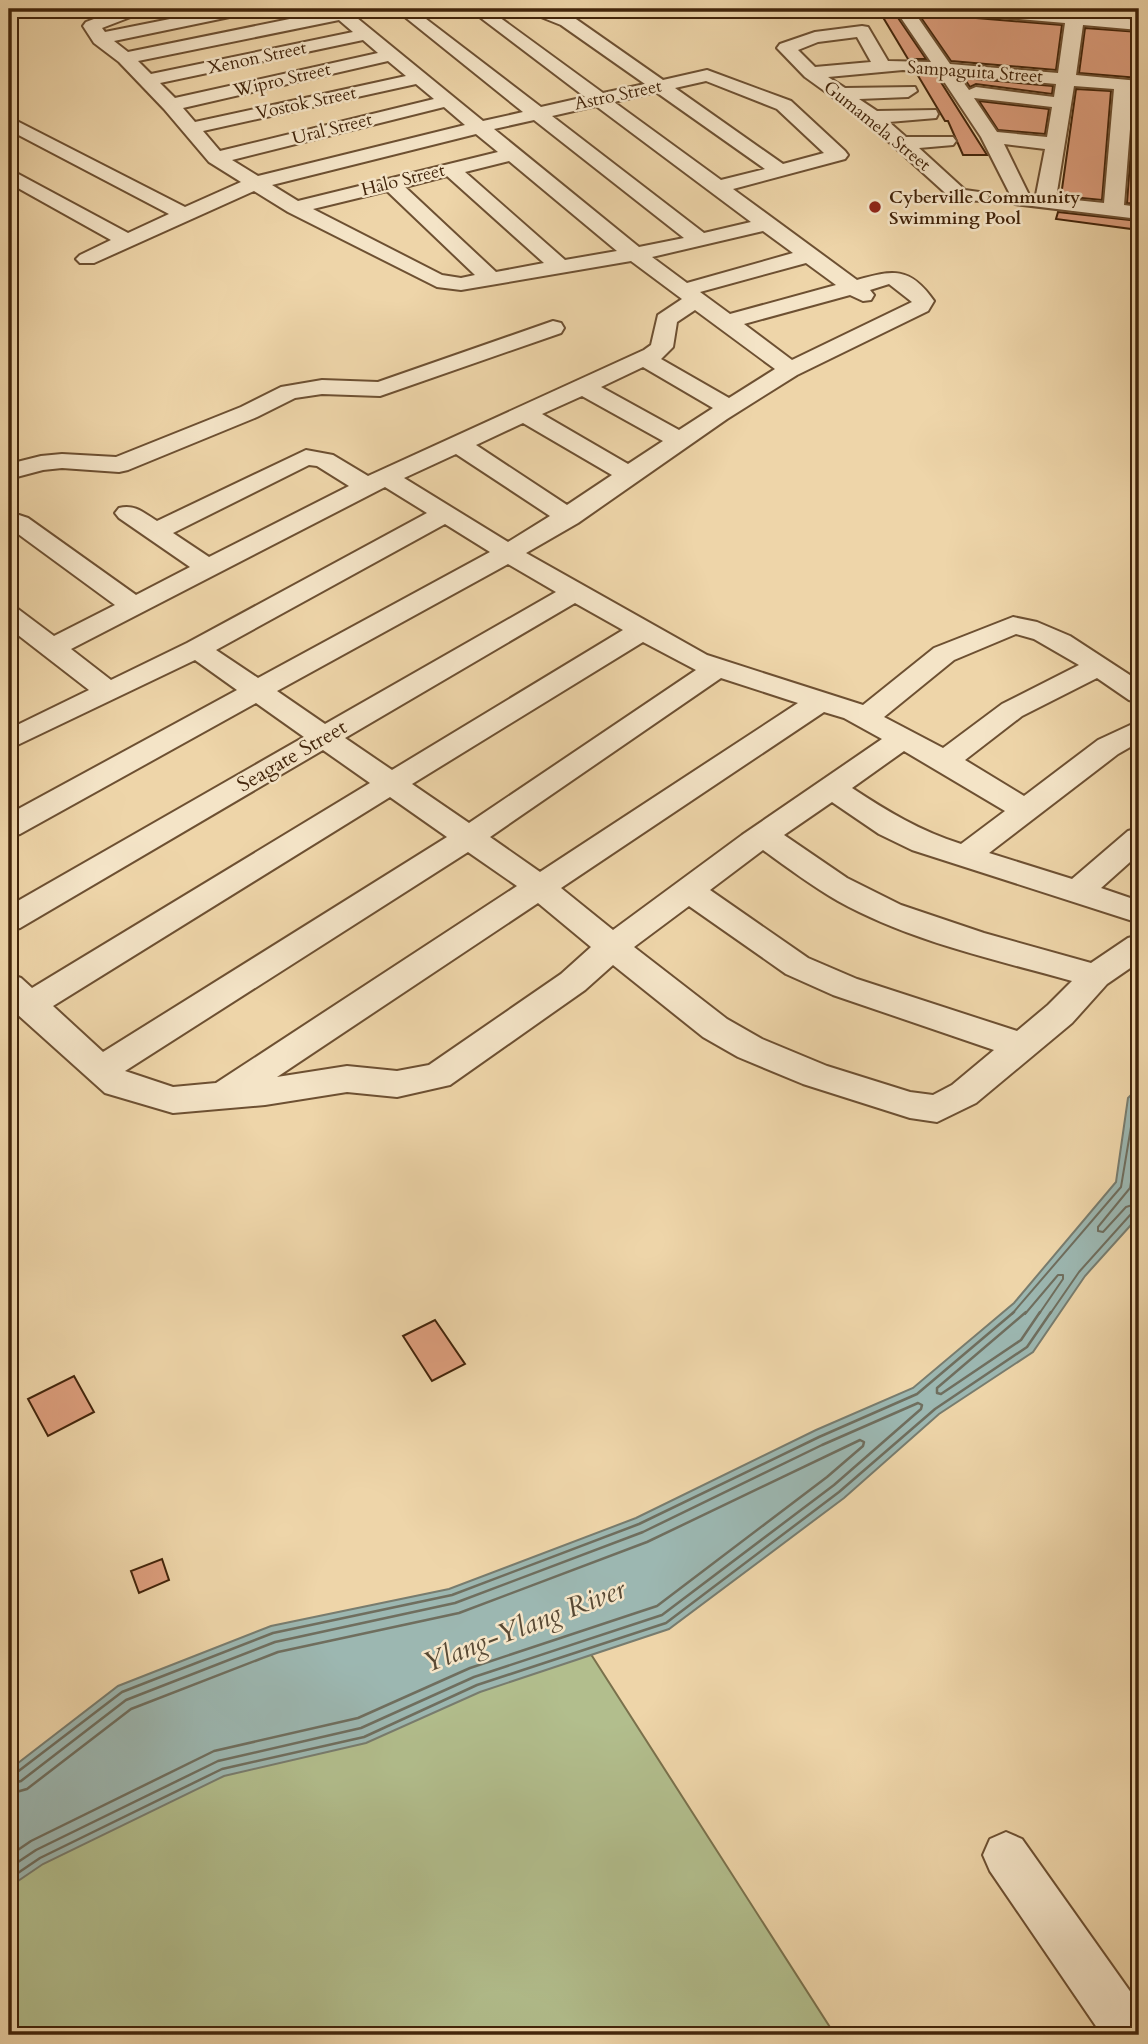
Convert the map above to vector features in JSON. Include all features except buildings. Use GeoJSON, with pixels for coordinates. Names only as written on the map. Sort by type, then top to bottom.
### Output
{"type":"FeatureCollection","features":[{"type":"Feature","properties":{"kind":"street"},"geometry":{"type":"LineString","coordinates":[[135,9],[92,26],[100,39],[125,58],[171,105],[216,158],[295,208],[437,281],[461,284],[633,253],[767,224]]}},
{"type":"Feature","properties":{"kind":"street"},"geometry":{"type":"LineString","coordinates":[[100,39],[244,9]]}},
{"type":"Feature","properties":{"kind":"street"},"geometry":{"type":"LineString","coordinates":[[404,9],[698,239]]}},
{"type":"Feature","properties":{"kind":"street"},"geometry":{"type":"LineString","coordinates":[[477,9],[895,319]]}},
{"type":"Feature","properties":{"kind":"street"},"geometry":{"type":"LineString","coordinates":[[537,9],[567,21],[781,171]]}},
{"type":"Feature","properties":{"kind":"street"},"geometry":{"type":"LineString","coordinates":[[964,9],[1139,43]]}},
{"type":"Feature","properties":{"kind":"street"},"geometry":{"type":"LineString","coordinates":[[125,58],[339,11],[633,253],[791,370]]}},
{"type":"Feature","properties":{"kind":"street"},"geometry":{"type":"LineString","coordinates":[[908,15],[939,25]]}},
{"type":"Feature","properties":{"kind":"street"},"geometry":{"type":"LineString","coordinates":[[908,15],[991,137],[1014,200],[1139,213]]}},
{"type":"Feature","properties":{"kind":"street"},"geometry":{"type":"LineString","coordinates":[[1071,28],[1139,25]]}},
{"type":"Feature","properties":{"kind":"street"},"geometry":{"type":"LineString","coordinates":[[1045,203],[1054,144],[1050,123],[1061,103],[1064,79],[1077,58],[1071,28]]}},
{"type":"Feature","properties":{"kind":"street"},"geometry":{"type":"LineString","coordinates":[[818,72],[809,39],[862,31],[883,67]]}},
{"type":"Feature","properties":{"kind":"street","name":"Xenon Street"},"geometry":{"type":"LineString","coordinates":[[146,81],[367,34]]}},
{"type":"Feature","properties":{"kind":"street"},"geometry":{"type":"LineString","coordinates":[[928,43],[955,46]]}},
{"type":"Feature","properties":{"kind":"street"},"geometry":{"type":"LineString","coordinates":[[1046,54],[1077,58]]}},
{"type":"Feature","properties":{"kind":"street","name":"Wipro Street"},"geometry":{"type":"LineString","coordinates":[[171,105],[393,55]]}},
{"type":"Feature","properties":{"kind":"street","name":"Sampaguita Street"},"geometry":{"type":"LineString","coordinates":[[818,72],[883,67],[945,68],[1132,85]]}},
{"type":"Feature","properties":{"kind":"street","name":"Gumamela Street"},"geometry":{"type":"LineString","coordinates":[[818,72],[841,94],[873,117],[960,196],[979,197]]}},
{"type":"Feature","properties":{"kind":"street","name":"Astro Street"},"geometry":{"type":"LineString","coordinates":[[88,259],[255,183],[538,113],[708,75],[784,105],[838,155],[718,187]]}},
{"type":"Feature","properties":{"kind":"street","name":"Vostok Street"},"geometry":{"type":"LineString","coordinates":[[192,128],[420,78]]}},
{"type":"Feature","properties":{"kind":"street"},"geometry":{"type":"LineString","coordinates":[[1114,211],[1132,85]]}},
{"type":"Feature","properties":{"kind":"street"},"geometry":{"type":"LineString","coordinates":[[841,94],[908,91]]}},
{"type":"Feature","properties":{"kind":"street"},"geometry":{"type":"LineString","coordinates":[[960,91],[1061,103]]}},
{"type":"Feature","properties":{"kind":"street","name":"Ural Street"},"geometry":{"type":"LineString","coordinates":[[216,158],[448,101]]}},
{"type":"Feature","properties":{"kind":"street"},"geometry":{"type":"LineString","coordinates":[[873,117],[929,114]]}},
{"type":"Feature","properties":{"kind":"street"},"geometry":{"type":"LineString","coordinates":[[975,117],[1003,119]]}},
{"type":"Feature","properties":{"kind":"street"},"geometry":{"type":"LineString","coordinates":[[9,123],[185,215]]}},
{"type":"Feature","properties":{"kind":"street"},"geometry":{"type":"LineString","coordinates":[[991,137],[1054,144]]}},
{"type":"Feature","properties":{"kind":"street"},"geometry":{"type":"LineString","coordinates":[[902,143],[946,141]]}},
{"type":"Feature","properties":{"kind":"street","name":"Halo Street"},"geometry":{"type":"LineString","coordinates":[[295,208],[513,154]]}},
{"type":"Feature","properties":{"kind":"street"},"geometry":{"type":"LineString","coordinates":[[928,166],[950,166]]}},
{"type":"Feature","properties":{"kind":"street"},"geometry":{"type":"LineString","coordinates":[[450,169],[560,265]]}},
{"type":"Feature","properties":{"kind":"street"},"geometry":{"type":"LineString","coordinates":[[9,175],[128,241]]}},
{"type":"Feature","properties":{"kind":"street"},"geometry":{"type":"LineString","coordinates":[[390,183],[491,278]]}},
{"type":"Feature","properties":{"kind":"street"},"geometry":{"type":"LineString","coordinates":[[52,648],[377,482],[645,359],[662,347],[666,320],[691,295],[809,255]]}},
{"type":"Feature","properties":{"kind":"street"},"geometry":{"type":"LineString","coordinates":[[9,827],[569,518],[679,440],[791,370],[920,306],[923,301],[919,295],[892,277],[727,322]]}},
{"type":"Feature","properties":{"kind":"street"},"geometry":{"type":"LineString","coordinates":[[9,472],[41,463],[62,461],[119,465],[248,412],[289,392],[306,387],[389,387],[553,328]]}},
{"type":"Feature","properties":{"kind":"street"},"geometry":{"type":"LineString","coordinates":[[645,359],[730,408]]}},
{"type":"Feature","properties":{"kind":"street"},"geometry":{"type":"LineString","coordinates":[[583,387],[679,440]]}},
{"type":"Feature","properties":{"kind":"street"},"geometry":{"type":"LineString","coordinates":[[524,414],[629,475]]}},
{"type":"Feature","properties":{"kind":"street"},"geometry":{"type":"LineString","coordinates":[[458,444],[569,518]]}},
{"type":"Feature","properties":{"kind":"street"},"geometry":{"type":"LineString","coordinates":[[157,531],[306,457],[324,460],[445,514],[697,662],[866,717],[1026,810]]}},
{"type":"Feature","properties":{"kind":"street"},"geometry":{"type":"LineString","coordinates":[[128,513],[208,569]]}},
{"type":"Feature","properties":{"kind":"street"},"geometry":{"type":"LineString","coordinates":[[15,728],[107,691],[197,649],[445,514]]}},
{"type":"Feature","properties":{"kind":"street"},"geometry":{"type":"LineString","coordinates":[[19,523],[134,606]]}},
{"type":"Feature","properties":{"kind":"street","name":"Seagate Street"},"geometry":{"type":"LineString","coordinates":[[9,920],[575,592]]}},
{"type":"Feature","properties":{"kind":"street"},"geometry":{"type":"LineString","coordinates":[[9,615],[107,691]]}},
{"type":"Feature","properties":{"kind":"street"},"geometry":{"type":"LineString","coordinates":[[866,717],[944,654],[1013,625],[1023,625],[1050,637],[1139,694]]}},
{"type":"Feature","properties":{"kind":"street"},"geometry":{"type":"LineString","coordinates":[[641,631],[390,784],[19,995],[117,1084],[173,1100],[265,1092],[347,1079],[397,1084],[438,1076],[573,982],[611,947],[763,835],[904,738]]}},
{"type":"Feature","properties":{"kind":"street"},"geometry":{"type":"LineString","coordinates":[[197,649],[540,887],[611,947],[715,1028],[750,1048],[815,1075],[910,1105],[937,1109],[964,1094],[1060,1014],[1096,976],[1139,946]]}},
{"type":"Feature","properties":{"kind":"street"},"geometry":{"type":"LineString","coordinates":[[944,761],[1012,710],[1097,667]]}},
{"type":"Feature","properties":{"kind":"street"},"geometry":{"type":"LineString","coordinates":[[102,1070],[468,838],[717,668]]}},
{"type":"Feature","properties":{"kind":"street"},"geometry":{"type":"LineString","coordinates":[[223,1096],[821,701]]}},
{"type":"Feature","properties":{"kind":"street"},"geometry":{"type":"LineString","coordinates":[[967,855],[1108,747],[1139,730]]}},
{"type":"Feature","properties":{"kind":"street"},"geometry":{"type":"LineString","coordinates":[[833,789],[890,827],[923,843],[1139,912]]}},
{"type":"Feature","properties":{"kind":"street"},"geometry":{"type":"LineString","coordinates":[[763,835],[860,899],[986,945],[1096,976]]}},
{"type":"Feature","properties":{"kind":"street"},"geometry":{"type":"LineString","coordinates":[[1078,891],[1139,838]]}},
{"type":"Feature","properties":{"kind":"street"},"geometry":{"type":"LineString","coordinates":[[688,890],[797,966],[845,987],[1022,1046]]}},
{"type":"Feature","properties":{"kind":"street"},"geometry":{"type":"LineString","coordinates":[[1006,1855],[1132,2035]]}},
{"type":"Feature","properties":{"kind":"green space"},"geometry":{"type":"Polygon","coordinates":[[[544,1581],[835,2035],[9,2035],[9,1817],[544,1581]]]}},
{"type":"Feature","properties":{"kind":"water","name":"Ylang-Ylang River"},"geometry":{"type":"Polygon","coordinates":[[[1139,1087],[1139,1216],[1085,1276],[1033,1352],[939,1414],[844,1498],[669,1629],[480,1692],[366,1743],[224,1776],[43,1864],[9,1887],[9,1770],[118,1686],[271,1626],[449,1589],[636,1518],[816,1430],[913,1388],[1014,1303],[1116,1182],[1128,1098],[1139,1087]]]}},
{"type":"Feature","properties":{"kind":"place","name":"Cyberville Community Swimming Pool"},"geometry":{"type":"Point","coordinates":[875,207]}}]}
